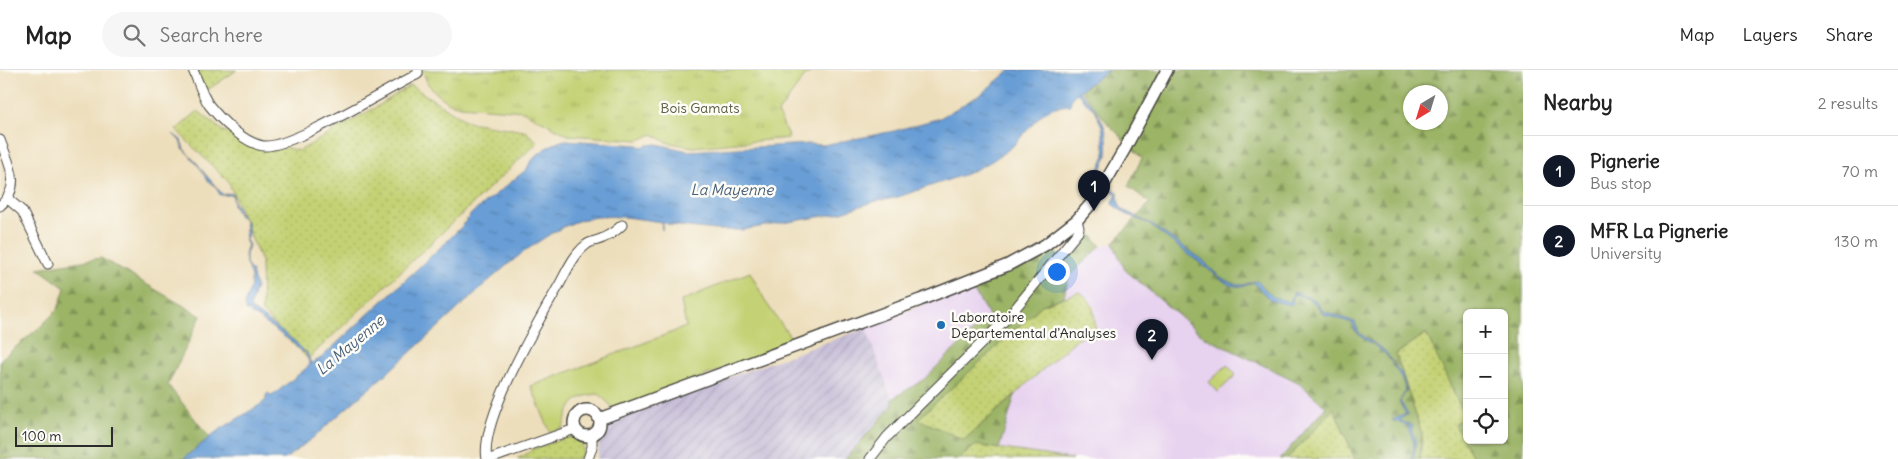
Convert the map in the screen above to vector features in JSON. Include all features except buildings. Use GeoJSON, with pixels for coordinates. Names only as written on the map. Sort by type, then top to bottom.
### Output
{"type":"FeatureCollection","features":[{"type":"Feature","properties":{"kind":"main road"},"geometry":{"type":"LineString","coordinates":[[599,419],[920,300],[1008,265],[1045,245],[1077,220],[1105,185],[1167,70]]}},
{"type":"Feature","properties":{"kind":"main road"},"geometry":{"type":"LineString","coordinates":[[590,410],[599,419],[598,430],[592,435],[580,434],[575,428],[575,416],[582,411],[590,410]]}},
{"type":"Feature","properties":{"kind":"street"},"geometry":{"type":"LineString","coordinates":[[193,70],[208,104],[228,126],[247,139],[263,146],[295,138],[418,74],[418,70]]}},
{"type":"Feature","properties":{"kind":"street"},"geometry":{"type":"LineString","coordinates":[[0,140],[13,174],[13,187],[8,198],[0,206]]}},
{"type":"Feature","properties":{"kind":"street"},"geometry":{"type":"LineString","coordinates":[[8,198],[22,211],[48,264]]}},
{"type":"Feature","properties":{"kind":"street"},"geometry":{"type":"LineString","coordinates":[[870,459],[887,438],[1009,316],[1078,232],[1077,220]]}},
{"type":"Feature","properties":{"kind":"street"},"geometry":{"type":"LineString","coordinates":[[575,428],[489,459],[487,445],[495,411],[505,386],[539,320],[576,257],[586,244],[604,238],[622,225]]}},
{"type":"Feature","properties":{"kind":"street"},"geometry":{"type":"LineString","coordinates":[[588,459],[591,455],[592,435]]}},
{"type":"Feature","properties":{"kind":"shaded area"},"geometry":{"type":"Polygon","coordinates":[[[1113,243],[1125,270],[1204,337],[1298,382],[1326,408],[1280,459],[1072,459],[999,449],[1015,395],[1079,336],[1095,338],[1095,308],[1086,296],[1079,292],[1064,297],[1069,276],[1101,246],[1113,243]]]}},
{"type":"Feature","properties":{"kind":"shaded area"},"geometry":{"type":"Polygon","coordinates":[[[970,285],[989,316],[923,380],[892,399],[866,328],[970,285]]]}},
{"type":"Feature","properties":{"kind":"shaded area"},"geometry":{"type":"Polygon","coordinates":[[[866,328],[894,405],[845,459],[597,459],[601,434],[610,420],[866,328]]]}},
{"type":"Feature","properties":{"kind":"green space"},"geometry":{"type":"Polygon","coordinates":[[[197,70],[237,70],[203,93],[197,70]]]}},
{"type":"Feature","properties":{"kind":"green space","name":"Bois Gamats"},"geometry":{"type":"Polygon","coordinates":[[[422,70],[814,70],[805,76],[778,113],[789,138],[693,147],[666,142],[653,134],[639,140],[568,135],[523,111],[461,106],[449,103],[428,84],[422,70]]]}},
{"type":"Feature","properties":{"kind":"green space"},"geometry":{"type":"Polygon","coordinates":[[[1109,70],[1523,70],[1523,459],[1474,459],[1466,444],[1508,444],[1508,309],[1463,309],[1463,413],[1426,333],[1396,354],[1422,434],[1420,459],[1355,459],[1334,408],[1287,459],[1280,459],[1326,407],[1298,382],[1204,337],[1125,270],[1113,243],[1150,203],[1128,186],[1142,158],[1109,125],[1081,90],[1109,70]]]}},
{"type":"Feature","properties":{"kind":"green space"},"geometry":{"type":"Polygon","coordinates":[[[410,85],[468,122],[525,131],[538,142],[308,359],[262,312],[261,261],[229,183],[176,130],[198,111],[223,131],[299,151],[380,105],[410,85]]]}},
{"type":"Feature","properties":{"kind":"green space"},"geometry":{"type":"Polygon","coordinates":[[[1092,235],[1101,246],[1069,276],[1064,297],[1042,305],[918,419],[964,440],[1015,395],[999,449],[976,445],[959,459],[845,459],[893,405],[892,399],[923,380],[989,316],[970,285],[1053,245],[1060,261],[1078,238],[1092,235]]]}},
{"type":"Feature","properties":{"kind":"green space"},"geometry":{"type":"Polygon","coordinates":[[[101,258],[201,316],[168,385],[214,443],[192,459],[0,459],[0,360],[40,327],[58,309],[65,288],[38,268],[101,258]]]}},
{"type":"Feature","properties":{"kind":"green space"},"geometry":{"type":"Polygon","coordinates":[[[750,272],[767,304],[794,342],[615,410],[599,394],[583,397],[574,403],[563,428],[550,432],[531,386],[686,327],[681,301],[750,272]]]}},
{"type":"Feature","properties":{"kind":"green space"},"geometry":{"type":"Polygon","coordinates":[[[1079,292],[1085,296],[1092,306],[1095,318],[1095,338],[1079,337],[964,440],[917,419],[1042,305],[1079,292]]]}},
{"type":"Feature","properties":{"kind":"green space"},"geometry":{"type":"Polygon","coordinates":[[[1427,333],[1463,413],[1463,416],[1456,425],[1463,438],[1463,444],[1466,444],[1474,459],[1420,459],[1422,434],[1396,354],[1427,333]]]}},
{"type":"Feature","properties":{"kind":"green space"},"geometry":{"type":"Polygon","coordinates":[[[1227,365],[1236,375],[1218,392],[1209,382],[1227,365]]]}},
{"type":"Feature","properties":{"kind":"green space"},"geometry":{"type":"Polygon","coordinates":[[[1334,408],[1355,459],[1287,459],[1334,408]]]}},
{"type":"Feature","properties":{"kind":"green space"},"geometry":{"type":"Polygon","coordinates":[[[1463,416],[1463,439],[1455,425],[1463,416]]]}},
{"type":"Feature","properties":{"kind":"green space"},"geometry":{"type":"Polygon","coordinates":[[[572,437],[583,445],[582,454],[578,459],[517,459],[531,450],[572,437]]]}},
{"type":"Feature","properties":{"kind":"green space"},"geometry":{"type":"Polygon","coordinates":[[[976,445],[1072,459],[959,459],[976,445]]]}},
{"type":"Feature","properties":{"kind":"water","name":"La Mayenne"},"geometry":{"type":"Polygon","coordinates":[[[1010,70],[1109,70],[1079,91],[1097,112],[1107,136],[1107,155],[1100,171],[1099,177],[1101,179],[1099,181],[1096,176],[1105,155],[1102,126],[1095,111],[1077,93],[1072,97],[1070,105],[1054,107],[1041,115],[1012,147],[992,161],[969,173],[895,198],[873,202],[836,214],[742,230],[716,230],[670,225],[663,222],[662,230],[661,222],[618,217],[596,217],[575,222],[538,242],[501,270],[314,437],[285,459],[183,459],[216,432],[261,404],[266,400],[268,393],[272,396],[310,365],[305,352],[300,351],[293,343],[257,317],[251,315],[251,312],[246,311],[246,300],[251,284],[247,265],[252,272],[256,286],[250,308],[296,342],[302,350],[307,352],[312,363],[321,358],[444,244],[471,214],[527,169],[533,159],[556,143],[567,140],[638,145],[642,147],[657,144],[688,151],[809,144],[823,145],[894,131],[940,118],[981,94],[1010,70]]]}},
{"type":"Feature","properties":{"kind":"water"},"geometry":{"type":"Polygon","coordinates":[[[173,134],[181,140],[184,149],[190,156],[183,149],[180,141],[173,134]]]}},
{"type":"Feature","properties":{"kind":"water"},"geometry":{"type":"Polygon","coordinates":[[[201,169],[223,195],[220,195],[216,187],[208,181],[201,169]]]}},
{"type":"Feature","properties":{"kind":"water"},"geometry":{"type":"Polygon","coordinates":[[[1113,189],[1118,192],[1119,204],[1123,210],[1149,223],[1203,260],[1225,280],[1241,285],[1253,282],[1242,287],[1229,285],[1147,223],[1126,214],[1112,204],[1117,194],[1111,190],[1113,189]]]}},
{"type":"Feature","properties":{"kind":"water"},"geometry":{"type":"Polygon","coordinates":[[[230,193],[233,195],[234,204],[241,216],[247,221],[248,233],[246,240],[249,245],[246,262],[245,256],[248,245],[245,241],[246,221],[240,217],[233,205],[233,196],[223,195],[230,193]]]}},
{"type":"Feature","properties":{"kind":"water"},"geometry":{"type":"Polygon","coordinates":[[[1257,281],[1273,297],[1290,302],[1294,292],[1315,300],[1323,311],[1355,322],[1359,333],[1385,351],[1401,373],[1407,390],[1400,401],[1408,414],[1399,420],[1413,426],[1411,430],[1414,437],[1415,451],[1413,459],[1411,459],[1414,447],[1413,440],[1408,430],[1410,427],[1392,420],[1406,414],[1399,402],[1406,390],[1393,364],[1386,355],[1357,333],[1352,323],[1323,314],[1317,305],[1309,299],[1294,294],[1292,304],[1270,300],[1253,282],[1257,281]]]}},
{"type":"Feature","properties":{"kind":"place","name":"Pignerie"},"geometry":{"type":"Point","coordinates":[1094,211]}},
{"type":"Feature","properties":{"kind":"place","name":"Laboratoire Départemental d'Analyses"},"geometry":{"type":"Point","coordinates":[941,325]}},
{"type":"Feature","properties":{"kind":"place","name":"MFR La Pignerie"},"geometry":{"type":"Point","coordinates":[1152,360]}}]}
